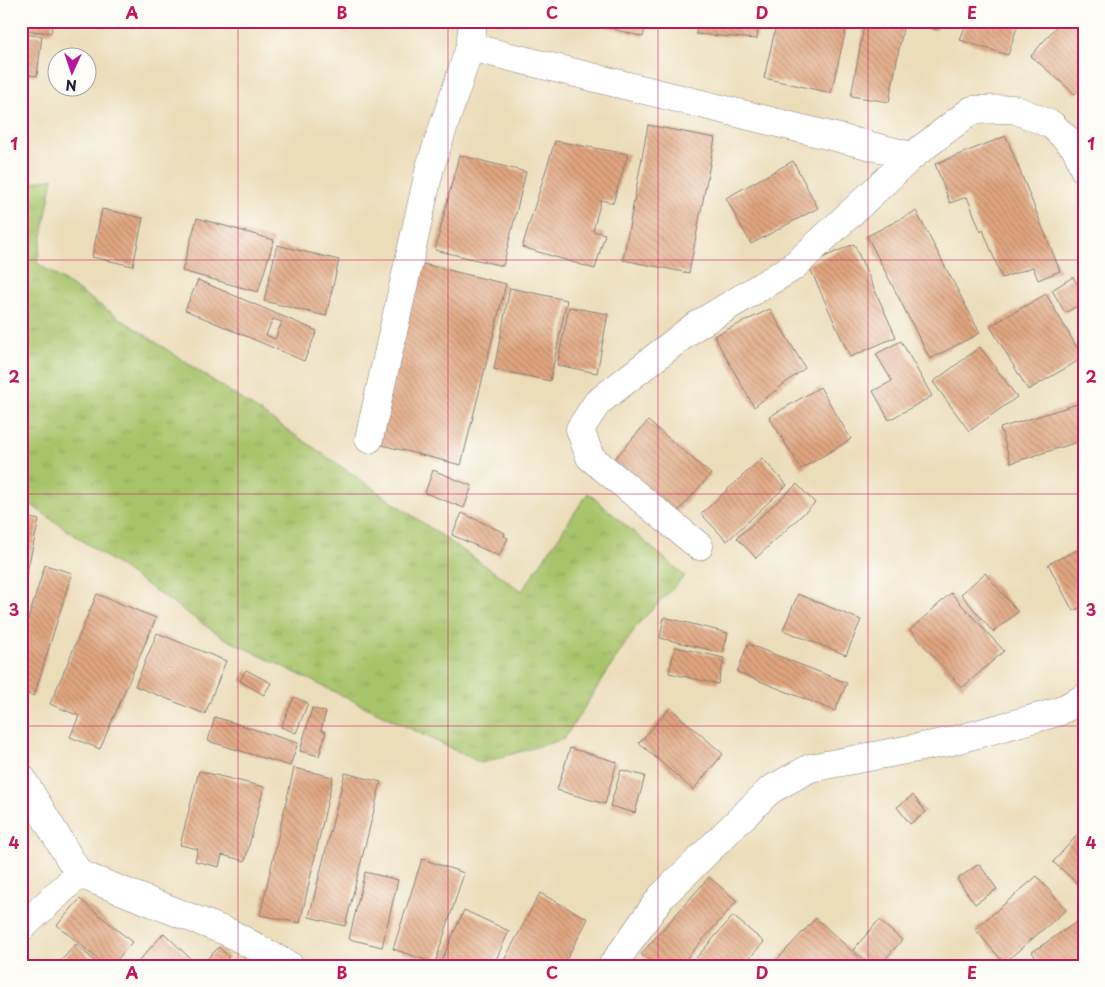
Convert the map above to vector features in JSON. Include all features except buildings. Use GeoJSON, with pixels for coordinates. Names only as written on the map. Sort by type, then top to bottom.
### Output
{"type":"FeatureCollection","features":[{"type":"Feature","properties":{"kind":"street"},"geometry":{"type":"LineString","coordinates":[[369,439],[430,168],[472,34],[912,156]]}},
{"type":"Feature","properties":{"kind":"street"},"geometry":{"type":"LineString","coordinates":[[699,546],[590,458],[580,429],[597,403],[694,327],[793,268],[912,156],[972,110],[1014,110],[1052,125],[1081,154]]}},
{"type":"Feature","properties":{"kind":"street"},"geometry":{"type":"LineString","coordinates":[[612,966],[662,897],[770,790],[810,768],[948,742],[1058,712],[1084,698]]}},
{"type":"Feature","properties":{"kind":"street"},"geometry":{"type":"LineString","coordinates":[[21,777],[79,874],[230,933],[290,966]]}},
{"type":"Feature","properties":{"kind":"street"},"geometry":{"type":"LineString","coordinates":[[21,928],[79,874]]}},
{"type":"Feature","properties":{"kind":"green space"},"geometry":{"type":"Polygon","coordinates":[[[53,178],[37,263],[307,443],[522,591],[588,493],[685,576],[638,624],[564,739],[481,763],[222,637],[28,503],[21,506],[21,185],[53,178]]]}}]}
